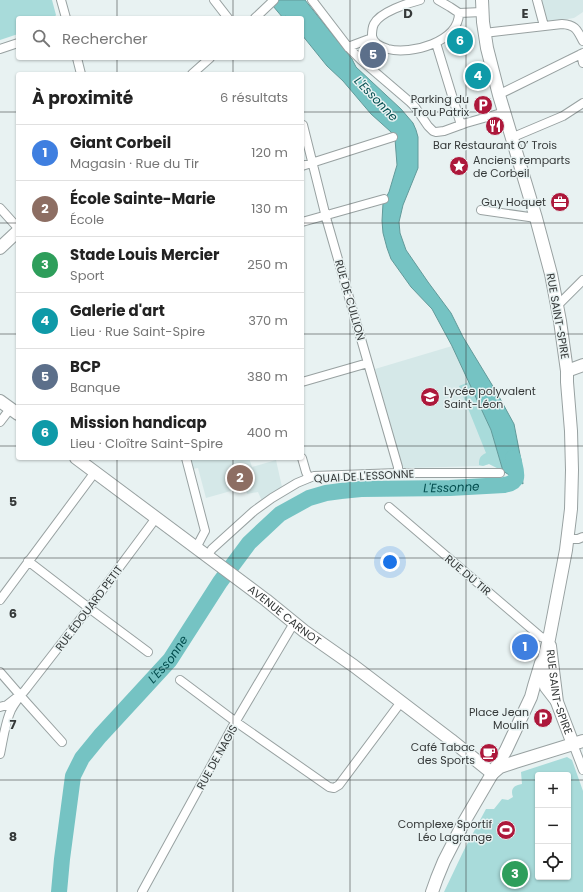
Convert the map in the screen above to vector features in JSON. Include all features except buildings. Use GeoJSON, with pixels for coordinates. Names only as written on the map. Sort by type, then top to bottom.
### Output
{"type":"FeatureCollection","features":[{"type":"Feature","properties":{"kind":"street"},"geometry":{"type":"LineString","coordinates":[[61,0],[65,16]]}},
{"type":"Feature","properties":{"kind":"street"},"geometry":{"type":"LineString","coordinates":[[214,0],[226,16]]}},
{"type":"Feature","properties":{"kind":"street"},"geometry":{"type":"LineString","coordinates":[[257,16],[274,0]]}},
{"type":"Feature","properties":{"kind":"street"},"geometry":{"type":"LineString","coordinates":[[312,0],[348,47],[410,102],[433,131],[439,132],[505,112]]}},
{"type":"Feature","properties":{"kind":"street"},"geometry":{"type":"LineString","coordinates":[[420,0],[393,9],[375,22],[372,30],[372,38],[376,43],[394,50],[408,50],[436,43],[452,31],[459,17],[459,13]]}},
{"type":"Feature","properties":{"kind":"street"},"geometry":{"type":"LineString","coordinates":[[438,0],[459,13]]}},
{"type":"Feature","properties":{"kind":"street"},"geometry":{"type":"LineString","coordinates":[[536,0],[544,26]]}},
{"type":"Feature","properties":{"kind":"street"},"geometry":{"type":"LineString","coordinates":[[459,13],[482,6]]}},
{"type":"Feature","properties":{"kind":"street","name":"RUE SAINT-SPIRE"},"geometry":{"type":"LineString","coordinates":[[432,892],[444,861],[464,822],[506,750],[531,698],[549,639],[568,538],[571,508],[571,431],[567,371],[557,306],[551,274],[536,218],[499,95],[487,48],[484,33],[482,6]]}},
{"type":"Feature","properties":{"kind":"street"},"geometry":{"type":"LineString","coordinates":[[484,33],[562,24],[570,25],[576,29],[583,41]]}},
{"type":"Feature","properties":{"kind":"street"},"geometry":{"type":"LineString","coordinates":[[348,47],[372,38]]}},
{"type":"Feature","properties":{"kind":"street"},"geometry":{"type":"LineString","coordinates":[[436,43],[461,125]]}},
{"type":"Feature","properties":{"kind":"street"},"geometry":{"type":"LineString","coordinates":[[0,49],[16,44]]}},
{"type":"Feature","properties":{"kind":"street"},"geometry":{"type":"LineString","coordinates":[[499,95],[582,57]]}},
{"type":"Feature","properties":{"kind":"street"},"geometry":{"type":"LineString","coordinates":[[78,60],[81,72]]}},
{"type":"Feature","properties":{"kind":"street"},"geometry":{"type":"LineString","coordinates":[[194,72],[208,60]]}},
{"type":"Feature","properties":{"kind":"street"},"geometry":{"type":"LineString","coordinates":[[512,136],[518,135],[563,116],[583,103]]}},
{"type":"Feature","properties":{"kind":"street","name":"RUE DE CULLION"},"geometry":{"type":"LineString","coordinates":[[304,129],[326,216],[398,467],[398,474]]}},
{"type":"Feature","properties":{"kind":"street"},"geometry":{"type":"LineString","coordinates":[[304,165],[393,137]]}},
{"type":"Feature","properties":{"kind":"street"},"geometry":{"type":"LineString","coordinates":[[304,222],[384,199]]}},
{"type":"Feature","properties":{"kind":"street"},"geometry":{"type":"LineString","coordinates":[[0,208],[16,226]]}},
{"type":"Feature","properties":{"kind":"street"},"geometry":{"type":"LineString","coordinates":[[481,210],[536,218]]}},
{"type":"Feature","properties":{"kind":"street"},"geometry":{"type":"LineString","coordinates":[[0,248],[16,233]]}},
{"type":"Feature","properties":{"kind":"street"},"geometry":{"type":"LineString","coordinates":[[557,306],[583,280]]}},
{"type":"Feature","properties":{"kind":"street"},"geometry":{"type":"LineString","coordinates":[[304,381],[368,363]]}},
{"type":"Feature","properties":{"kind":"street"},"geometry":{"type":"LineString","coordinates":[[567,371],[583,365]]}},
{"type":"Feature","properties":{"kind":"street"},"geometry":{"type":"LineString","coordinates":[[0,400],[14,412],[0,422]]}},
{"type":"Feature","properties":{"kind":"street","name":"AVENUE CARNOT"},"geometry":{"type":"LineString","coordinates":[[79,460],[196,548],[212,556],[238,580],[354,666],[492,773]]}},
{"type":"Feature","properties":{"kind":"street"},"geometry":{"type":"LineString","coordinates":[[187,460],[212,556]]}},
{"type":"Feature","properties":{"kind":"street"},"geometry":{"type":"LineString","coordinates":[[303,460],[309,478]]}},
{"type":"Feature","properties":{"kind":"street"},"geometry":{"type":"LineString","coordinates":[[0,600],[95,472]]}},
{"type":"Feature","properties":{"kind":"street","name":"QUAI DE L'ESSONNE"},"geometry":{"type":"LineString","coordinates":[[212,556],[243,520],[272,498],[305,479],[321,476],[500,473]]}},
{"type":"Feature","properties":{"kind":"street","name":"RUE DU TIR"},"geometry":{"type":"LineString","coordinates":[[389,507],[541,637],[549,639]]}},
{"type":"Feature","properties":{"kind":"street","name":"RUE ÉDOUARD PETIT"},"geometry":{"type":"LineString","coordinates":[[20,696],[89,608],[156,518]]}},
{"type":"Feature","properties":{"kind":"street"},"geometry":{"type":"LineString","coordinates":[[196,548],[205,531]]}},
{"type":"Feature","properties":{"kind":"street"},"geometry":{"type":"LineString","coordinates":[[568,538],[578,539],[583,537]]}},
{"type":"Feature","properties":{"kind":"street"},"geometry":{"type":"LineString","coordinates":[[28,561],[148,652]]}},
{"type":"Feature","properties":{"kind":"street","name":"RUE DE NAGIS"},"geometry":{"type":"LineString","coordinates":[[142,892],[236,722],[294,623]]}},
{"type":"Feature","properties":{"kind":"street","name":"RUE SAINT-SPIRE"},"geometry":{"type":"LineString","coordinates":[[549,639],[557,702],[578,742]]}},
{"type":"Feature","properties":{"kind":"street"},"geometry":{"type":"LineString","coordinates":[[544,659],[543,672],[546,687]]}},
{"type":"Feature","properties":{"kind":"street"},"geometry":{"type":"LineString","coordinates":[[0,672],[62,742]]}},
{"type":"Feature","properties":{"kind":"street"},"geometry":{"type":"LineString","coordinates":[[180,680],[236,722],[328,787],[334,788],[339,785],[401,702]]}},
{"type":"Feature","properties":{"kind":"street"},"geometry":{"type":"LineString","coordinates":[[531,698],[550,684],[557,702]]}},
{"type":"Feature","properties":{"kind":"street"},"geometry":{"type":"LineString","coordinates":[[0,707],[7,705],[20,696]]}},
{"type":"Feature","properties":{"kind":"street"},"geometry":{"type":"LineString","coordinates":[[0,754],[8,716],[20,696]]}},
{"type":"Feature","properties":{"kind":"street"},"geometry":{"type":"LineString","coordinates":[[492,773],[500,767],[578,742],[583,770]]}},
{"type":"Feature","properties":{"kind":"street"},"geometry":{"type":"LineString","coordinates":[[506,750],[506,757],[509,764]]}},
{"type":"Feature","properties":{"kind":"shaded area"},"geometry":{"type":"Polygon","coordinates":[[[0,0],[52,0],[55,16],[16,16],[16,35],[0,40],[0,0]]]}},
{"type":"Feature","properties":{"kind":"shaded area"},"geometry":{"type":"Polygon","coordinates":[[[540,0],[583,0],[583,12],[574,18],[549,22],[546,20],[540,0]]]}},
{"type":"Feature","properties":{"kind":"shaded area","name":"Lycée polyvalent Saint-Léon"},"geometry":{"type":"Polygon","coordinates":[[[452,346],[491,430],[503,471],[489,464],[483,466],[404,468],[402,466],[375,369],[452,346]]]}},
{"type":"Feature","properties":{"kind":"shaded area"},"geometry":{"type":"Polygon","coordinates":[[[469,382],[491,430],[503,471],[489,464],[483,466],[479,465],[480,458],[486,453],[459,386],[469,382]]]}},
{"type":"Feature","properties":{"kind":"shaded area"},"geometry":{"type":"Polygon","coordinates":[[[191,460],[250,460],[252,467],[276,460],[282,487],[262,501],[258,492],[247,494],[245,487],[206,498],[198,468],[193,469],[191,460]]]}},
{"type":"Feature","properties":{"kind":"shaded area","name":"Complexe Sportif Léo Lagrange"},"geometry":{"type":"Polygon","coordinates":[[[567,757],[572,760],[583,791],[583,892],[444,892],[486,809],[494,809],[502,799],[508,800],[513,797],[513,788],[522,784],[521,772],[567,757]]]}},
{"type":"Feature","properties":{"kind":"water"},"geometry":{"type":"Polygon","coordinates":[[[268,0],[305,0],[352,59],[356,67],[401,109],[413,123],[418,137],[418,168],[403,205],[399,222],[400,233],[406,250],[451,313],[463,337],[514,424],[521,460],[523,484],[503,471],[491,430],[452,346],[432,309],[411,287],[391,259],[383,233],[382,221],[383,203],[389,192],[397,165],[395,139],[391,132],[371,114],[343,81],[327,66],[304,37],[304,16],[281,16],[268,0]]]}},
{"type":"Feature","properties":{"kind":"waterway","name":"L'Essonne"},"geometry":{"type":"LineString","coordinates":[[59,892],[73,776],[82,758],[100,736],[170,660],[220,582],[249,543],[280,514],[309,498],[326,493],[361,489],[450,488],[510,484],[516,479],[513,458]]}},
{"type":"Feature","properties":{"kind":"place","name":"Mission handicap"},"geometry":{"type":"Point","coordinates":[460,41]}},
{"type":"Feature","properties":{"kind":"place","name":"BCP"},"geometry":{"type":"Point","coordinates":[373,55]}},
{"type":"Feature","properties":{"kind":"place","name":"Galerie d'art"},"geometry":{"type":"Point","coordinates":[478,76]}},
{"type":"Feature","properties":{"kind":"place","name":"Parking du Trou Patrix"},"geometry":{"type":"Point","coordinates":[483,105]}},
{"type":"Feature","properties":{"kind":"place","name":"Bar Restaurant O’ Trois"},"geometry":{"type":"Point","coordinates":[495,126]}},
{"type":"Feature","properties":{"kind":"place","name":"Anciens remparts de Corbeil"},"geometry":{"type":"Point","coordinates":[459,166]}},
{"type":"Feature","properties":{"kind":"place","name":"Guy Hoquet"},"geometry":{"type":"Point","coordinates":[560,202]}},
{"type":"Feature","properties":{"kind":"place","name":"Lycée polyvalent Saint-Léon"},"geometry":{"type":"Point","coordinates":[430,397]}},
{"type":"Feature","properties":{"kind":"place","name":"École Sainte-Marie"},"geometry":{"type":"Point","coordinates":[240,478]}},
{"type":"Feature","properties":{"kind":"place","name":"Giant Corbeil"},"geometry":{"type":"Point","coordinates":[525,647]}},
{"type":"Feature","properties":{"kind":"place","name":"Place Jean Moulin"},"geometry":{"type":"Point","coordinates":[543,718]}},
{"type":"Feature","properties":{"kind":"place","name":"Café Tabac des Sports"},"geometry":{"type":"Point","coordinates":[489,753]}},
{"type":"Feature","properties":{"kind":"place","name":"Complexe Sportif Léo Lagrange"},"geometry":{"type":"Point","coordinates":[506,830]}},
{"type":"Feature","properties":{"kind":"place","name":"Stade Louis Mercier"},"geometry":{"type":"Point","coordinates":[515,874]}}]}
